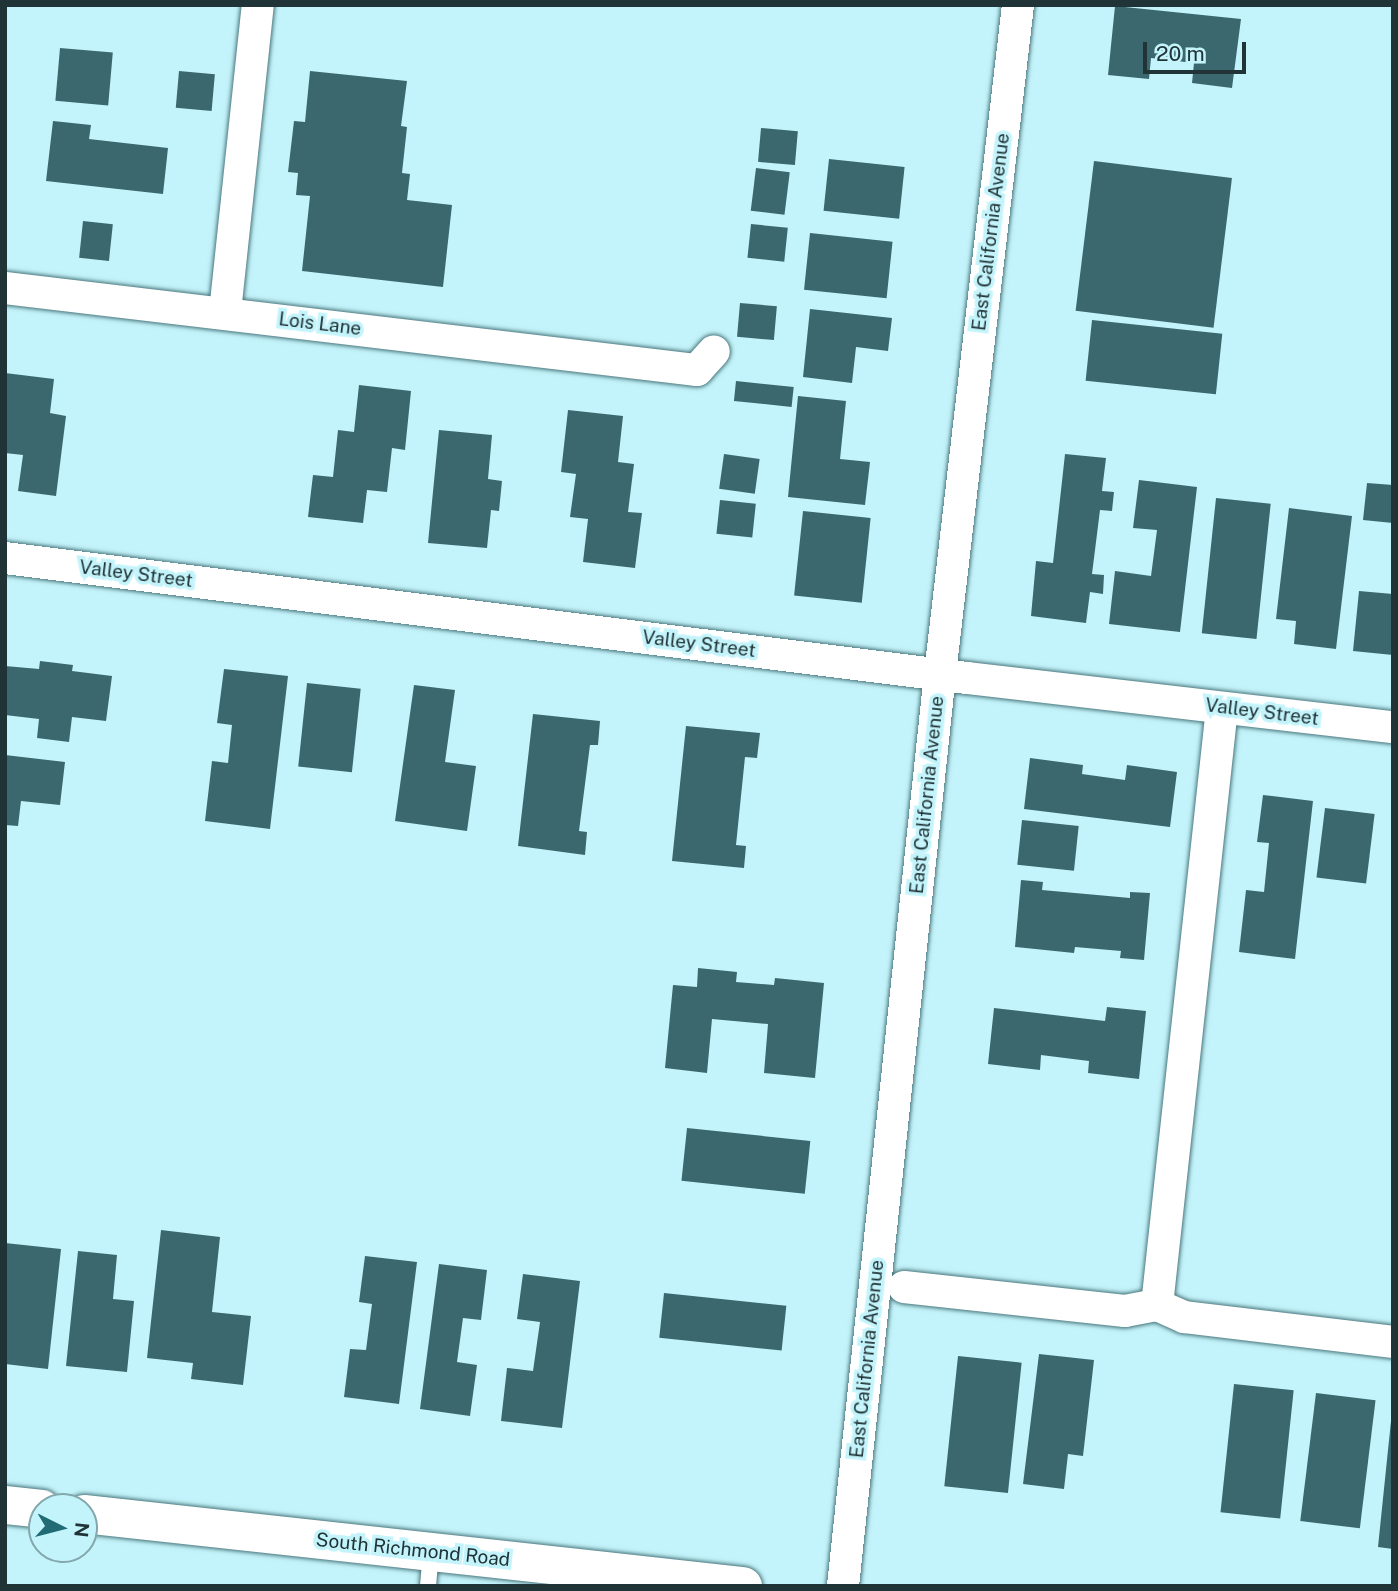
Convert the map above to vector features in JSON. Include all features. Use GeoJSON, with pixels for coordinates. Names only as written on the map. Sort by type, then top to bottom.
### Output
{"type":"FeatureCollection","features":[{"type":"Feature","properties":{"kind":"street"},"geometry":{"type":"LineString","coordinates":[[5,288],[225,312],[258,5]]}},
{"type":"Feature","properties":{"kind":"street","name":"East California Avenue"},"geometry":{"type":"LineString","coordinates":[[843,1586],[940,674],[1018,5]]}},
{"type":"Feature","properties":{"kind":"street","name":"Lois Lane"},"geometry":{"type":"LineString","coordinates":[[225,312],[697,370],[714,351]]}},
{"type":"Feature","properties":{"kind":"street","name":"Valley Street"},"geometry":{"type":"LineString","coordinates":[[5,558],[940,674],[1393,727]]}},
{"type":"Feature","properties":{"kind":"street"},"geometry":{"type":"LineString","coordinates":[[1157,1305],[1222,708]]}},
{"type":"Feature","properties":{"kind":"street"},"geometry":{"type":"LineString","coordinates":[[904,1287],[1125,1311],[1157,1305],[1184,1317],[1393,1342]]}},
{"type":"Feature","properties":{"kind":"street"},"geometry":{"type":"LineString","coordinates":[[5,1505],[28,1507]]}},
{"type":"Feature","properties":{"kind":"street","name":"South Richmond Road"},"geometry":{"type":"LineString","coordinates":[[98,1516],[430,1569],[743,1586]]}},
{"type":"Feature","properties":{"kind":"building"},"geometry":{"type":"Polygon","coordinates":[[[1115,6],[1241,19],[1232,88],[1192,83],[1194,63],[1151,58],[1149,79],[1108,75],[1115,6]]]}},
{"type":"Feature","properties":{"kind":"building"},"geometry":{"type":"Polygon","coordinates":[[[60,48],[113,53],[108,105],[55,101],[60,48]]]}},
{"type":"Feature","properties":{"kind":"building"},"geometry":{"type":"Polygon","coordinates":[[[179,71],[215,74],[212,111],[176,108],[179,71]]]}},
{"type":"Feature","properties":{"kind":"building"},"geometry":{"type":"Polygon","coordinates":[[[310,71],[407,81],[401,126],[407,127],[402,173],[410,174],[407,200],[452,205],[443,287],[302,271],[310,196],[296,195],[298,173],[288,172],[294,121],[305,122],[310,71]]]}},
{"type":"Feature","properties":{"kind":"building"},"geometry":{"type":"Polygon","coordinates":[[[53,121],[91,125],[89,139],[168,148],[163,194],[46,181],[53,121]]]}},
{"type":"Feature","properties":{"kind":"building"},"geometry":{"type":"Polygon","coordinates":[[[761,128],[798,131],[795,165],[758,162],[761,128]]]}},
{"type":"Feature","properties":{"kind":"building"},"geometry":{"type":"Polygon","coordinates":[[[829,159],[905,167],[899,219],[824,211],[829,159]]]}},
{"type":"Feature","properties":{"kind":"building"},"geometry":{"type":"Polygon","coordinates":[[[1094,161],[1232,178],[1214,328],[1076,311],[1094,161]]]}},
{"type":"Feature","properties":{"kind":"building"},"geometry":{"type":"Polygon","coordinates":[[[756,168],[790,172],[785,215],[751,211],[756,168]]]}},
{"type":"Feature","properties":{"kind":"building"},"geometry":{"type":"Polygon","coordinates":[[[83,221],[113,224],[109,261],[79,258],[83,221]]]}},
{"type":"Feature","properties":{"kind":"building"},"geometry":{"type":"Polygon","coordinates":[[[751,224],[788,228],[784,262],[747,258],[751,224]]]}},
{"type":"Feature","properties":{"kind":"building"},"geometry":{"type":"Polygon","coordinates":[[[810,233],[893,242],[887,298],[804,290],[810,233]]]}},
{"type":"Feature","properties":{"kind":"building"},"geometry":{"type":"Polygon","coordinates":[[[740,303],[777,306],[774,340],[737,337],[740,303]]]}},
{"type":"Feature","properties":{"kind":"building"},"geometry":{"type":"Polygon","coordinates":[[[810,309],[892,318],[888,351],[856,347],[852,383],[803,377],[810,309]]]}},
{"type":"Feature","properties":{"kind":"building"},"geometry":{"type":"Polygon","coordinates":[[[1092,320],[1222,334],[1216,394],[1086,381],[1092,320]]]}},
{"type":"Feature","properties":{"kind":"building"},"geometry":{"type":"Polygon","coordinates":[[[5,373],[54,379],[50,413],[66,416],[56,496],[18,491],[23,455],[5,453],[5,373]]]}},
{"type":"Feature","properties":{"kind":"building"},"geometry":{"type":"Polygon","coordinates":[[[736,381],[794,387],[792,407],[734,401],[736,381]]]}},
{"type":"Feature","properties":{"kind":"building"},"geometry":{"type":"Polygon","coordinates":[[[359,385],[411,391],[405,450],[392,448],[387,492],[367,490],[363,523],[308,517],[313,475],[333,477],[338,430],[354,432],[359,385]]]}},
{"type":"Feature","properties":{"kind":"building"},"geometry":{"type":"Polygon","coordinates":[[[798,396],[846,401],[840,459],[870,462],[865,505],[788,497],[798,396]]]}},
{"type":"Feature","properties":{"kind":"building"},"geometry":{"type":"Polygon","coordinates":[[[568,410],[623,416],[618,462],[634,464],[628,512],[642,513],[635,568],[583,562],[588,519],[570,517],[576,474],[561,472],[568,410]]]}},
{"type":"Feature","properties":{"kind":"building"},"geometry":{"type":"Polygon","coordinates":[[[439,430],[492,435],[488,479],[502,481],[499,511],[491,510],[487,548],[428,543],[439,430]]]}},
{"type":"Feature","properties":{"kind":"building"},"geometry":{"type":"Polygon","coordinates":[[[724,454],[760,459],[755,494],[719,489],[724,454]]]}},
{"type":"Feature","properties":{"kind":"building"},"geometry":{"type":"Polygon","coordinates":[[[1065,454],[1106,458],[1102,491],[1114,492],[1112,511],[1100,510],[1092,574],[1104,575],[1103,594],[1090,592],[1086,623],[1031,616],[1036,561],[1053,563],[1065,454]]]}},
{"type":"Feature","properties":{"kind":"building"},"geometry":{"type":"Polygon","coordinates":[[[1139,480],[1197,487],[1180,632],[1109,624],[1115,571],[1151,576],[1157,530],[1133,528],[1139,480]]]}},
{"type":"Feature","properties":{"kind":"building"},"geometry":{"type":"Polygon","coordinates":[[[1367,483],[1393,485],[1393,523],[1363,520],[1367,483]]]}},
{"type":"Feature","properties":{"kind":"building"},"geometry":{"type":"Polygon","coordinates":[[[1216,498],[1271,504],[1256,639],[1202,633],[1216,498]]]}},
{"type":"Feature","properties":{"kind":"building"},"geometry":{"type":"Polygon","coordinates":[[[720,500],[756,504],[752,538],[716,534],[720,500]]]}},
{"type":"Feature","properties":{"kind":"building"},"geometry":{"type":"Polygon","coordinates":[[[1289,508],[1352,516],[1336,649],[1294,644],[1296,621],[1276,619],[1289,508]]]}},
{"type":"Feature","properties":{"kind":"building"},"geometry":{"type":"Polygon","coordinates":[[[803,511],[871,518],[862,603],[794,596],[803,511]]]}},
{"type":"Feature","properties":{"kind":"building"},"geometry":{"type":"Polygon","coordinates":[[[1359,591],[1393,594],[1393,655],[1353,651],[1359,591]]]}},
{"type":"Feature","properties":{"kind":"building"},"geometry":{"type":"Polygon","coordinates":[[[40,661],[73,665],[72,671],[112,676],[106,721],[72,717],[69,742],[37,738],[39,719],[5,715],[5,666],[39,669],[40,661]]]}},
{"type":"Feature","properties":{"kind":"building"},"geometry":{"type":"Polygon","coordinates":[[[224,669],[288,676],[270,829],[205,821],[212,761],[228,763],[232,725],[217,723],[224,669]]]}},
{"type":"Feature","properties":{"kind":"building"},"geometry":{"type":"Polygon","coordinates":[[[307,683],[361,689],[352,772],[298,767],[307,683]]]}},
{"type":"Feature","properties":{"kind":"building"},"geometry":{"type":"Polygon","coordinates":[[[414,685],[455,690],[445,762],[476,766],[467,831],[395,821],[414,685]]]}},
{"type":"Feature","properties":{"kind":"building"},"geometry":{"type":"Polygon","coordinates":[[[533,714],[600,721],[598,745],[590,745],[579,831],[587,832],[585,855],[518,846],[533,714]]]}},
{"type":"Feature","properties":{"kind":"building"},"geometry":{"type":"Polygon","coordinates":[[[686,726],[760,733],[757,758],[745,757],[736,845],[746,846],[744,868],[672,861],[686,726]]]}},
{"type":"Feature","properties":{"kind":"building"},"geometry":{"type":"Polygon","coordinates":[[[5,755],[65,762],[60,805],[21,801],[18,826],[5,825],[5,755]]]}},
{"type":"Feature","properties":{"kind":"building"},"geometry":{"type":"Polygon","coordinates":[[[1030,758],[1083,765],[1082,774],[1125,780],[1127,765],[1177,772],[1170,827],[1024,809],[1030,758]]]}},
{"type":"Feature","properties":{"kind":"building"},"geometry":{"type":"Polygon","coordinates":[[[1263,795],[1313,801],[1295,959],[1239,952],[1246,890],[1264,892],[1269,843],[1257,842],[1263,795]]]}},
{"type":"Feature","properties":{"kind":"building"},"geometry":{"type":"Polygon","coordinates":[[[1325,808],[1375,814],[1366,884],[1316,877],[1325,808]]]}},
{"type":"Feature","properties":{"kind":"building"},"geometry":{"type":"Polygon","coordinates":[[[1022,820],[1079,826],[1074,871],[1017,865],[1022,820]]]}},
{"type":"Feature","properties":{"kind":"building"},"geometry":{"type":"Polygon","coordinates":[[[1021,880],[1043,882],[1042,890],[1130,898],[1130,892],[1150,893],[1144,960],[1120,958],[1121,951],[1075,947],[1074,953],[1015,947],[1021,880]]]}},
{"type":"Feature","properties":{"kind":"building"},"geometry":{"type":"Polygon","coordinates":[[[698,968],[737,972],[736,982],[774,985],[775,978],[824,983],[815,1078],[764,1073],[768,1024],[712,1019],[707,1073],[665,1068],[673,985],[697,987],[698,968]]]}},
{"type":"Feature","properties":{"kind":"building"},"geometry":{"type":"Polygon","coordinates":[[[1107,1007],[1146,1011],[1139,1079],[1088,1073],[1089,1061],[1041,1055],[1040,1070],[988,1064],[994,1008],[1105,1021],[1107,1007]]]}},
{"type":"Feature","properties":{"kind":"building"},"geometry":{"type":"Polygon","coordinates":[[[687,1128],[810,1141],[805,1194],[681,1181],[687,1128]]]}},
{"type":"Feature","properties":{"kind":"building"},"geometry":{"type":"Polygon","coordinates":[[[161,1230],[220,1237],[212,1312],[251,1316],[243,1385],[191,1379],[193,1363],[147,1358],[161,1230]]]}},
{"type":"Feature","properties":{"kind":"building"},"geometry":{"type":"Polygon","coordinates":[[[5,1243],[61,1249],[48,1369],[5,1364],[5,1243]]]}},
{"type":"Feature","properties":{"kind":"building"},"geometry":{"type":"Polygon","coordinates":[[[78,1251],[117,1255],[113,1299],[134,1301],[127,1372],[66,1366],[78,1251]]]}},
{"type":"Feature","properties":{"kind":"building"},"geometry":{"type":"Polygon","coordinates":[[[365,1256],[417,1262],[399,1404],[344,1397],[350,1349],[366,1350],[372,1304],[359,1302],[365,1256]]]}},
{"type":"Feature","properties":{"kind":"building"},"geometry":{"type":"Polygon","coordinates":[[[439,1264],[487,1270],[481,1320],[463,1318],[457,1362],[477,1365],[470,1416],[420,1409],[439,1264]]]}},
{"type":"Feature","properties":{"kind":"building"},"geometry":{"type":"Polygon","coordinates":[[[523,1274],[580,1281],[562,1428],[501,1421],[507,1368],[533,1371],[540,1322],[517,1319],[523,1274]]]}},
{"type":"Feature","properties":{"kind":"building"},"geometry":{"type":"Polygon","coordinates":[[[664,1293],[786,1306],[782,1351],[659,1338],[664,1293]]]}},
{"type":"Feature","properties":{"kind":"building"},"geometry":{"type":"Polygon","coordinates":[[[1039,1354],[1094,1360],[1083,1456],[1068,1454],[1064,1489],[1023,1484],[1039,1354]]]}},
{"type":"Feature","properties":{"kind":"building"},"geometry":{"type":"Polygon","coordinates":[[[958,1356],[1022,1363],[1008,1493],[944,1486],[958,1356]]]}},
{"type":"Feature","properties":{"kind":"building"},"geometry":{"type":"Polygon","coordinates":[[[1234,1384],[1294,1390],[1280,1519],[1221,1512],[1234,1384]]]}},
{"type":"Feature","properties":{"kind":"building"},"geometry":{"type":"Polygon","coordinates":[[[1316,1393],[1376,1400],[1360,1528],[1300,1521],[1316,1393]]]}},
{"type":"Feature","properties":{"kind":"building"},"geometry":{"type":"Polygon","coordinates":[[[1393,1421],[1393,1549],[1378,1547],[1393,1421]]]}}]}
